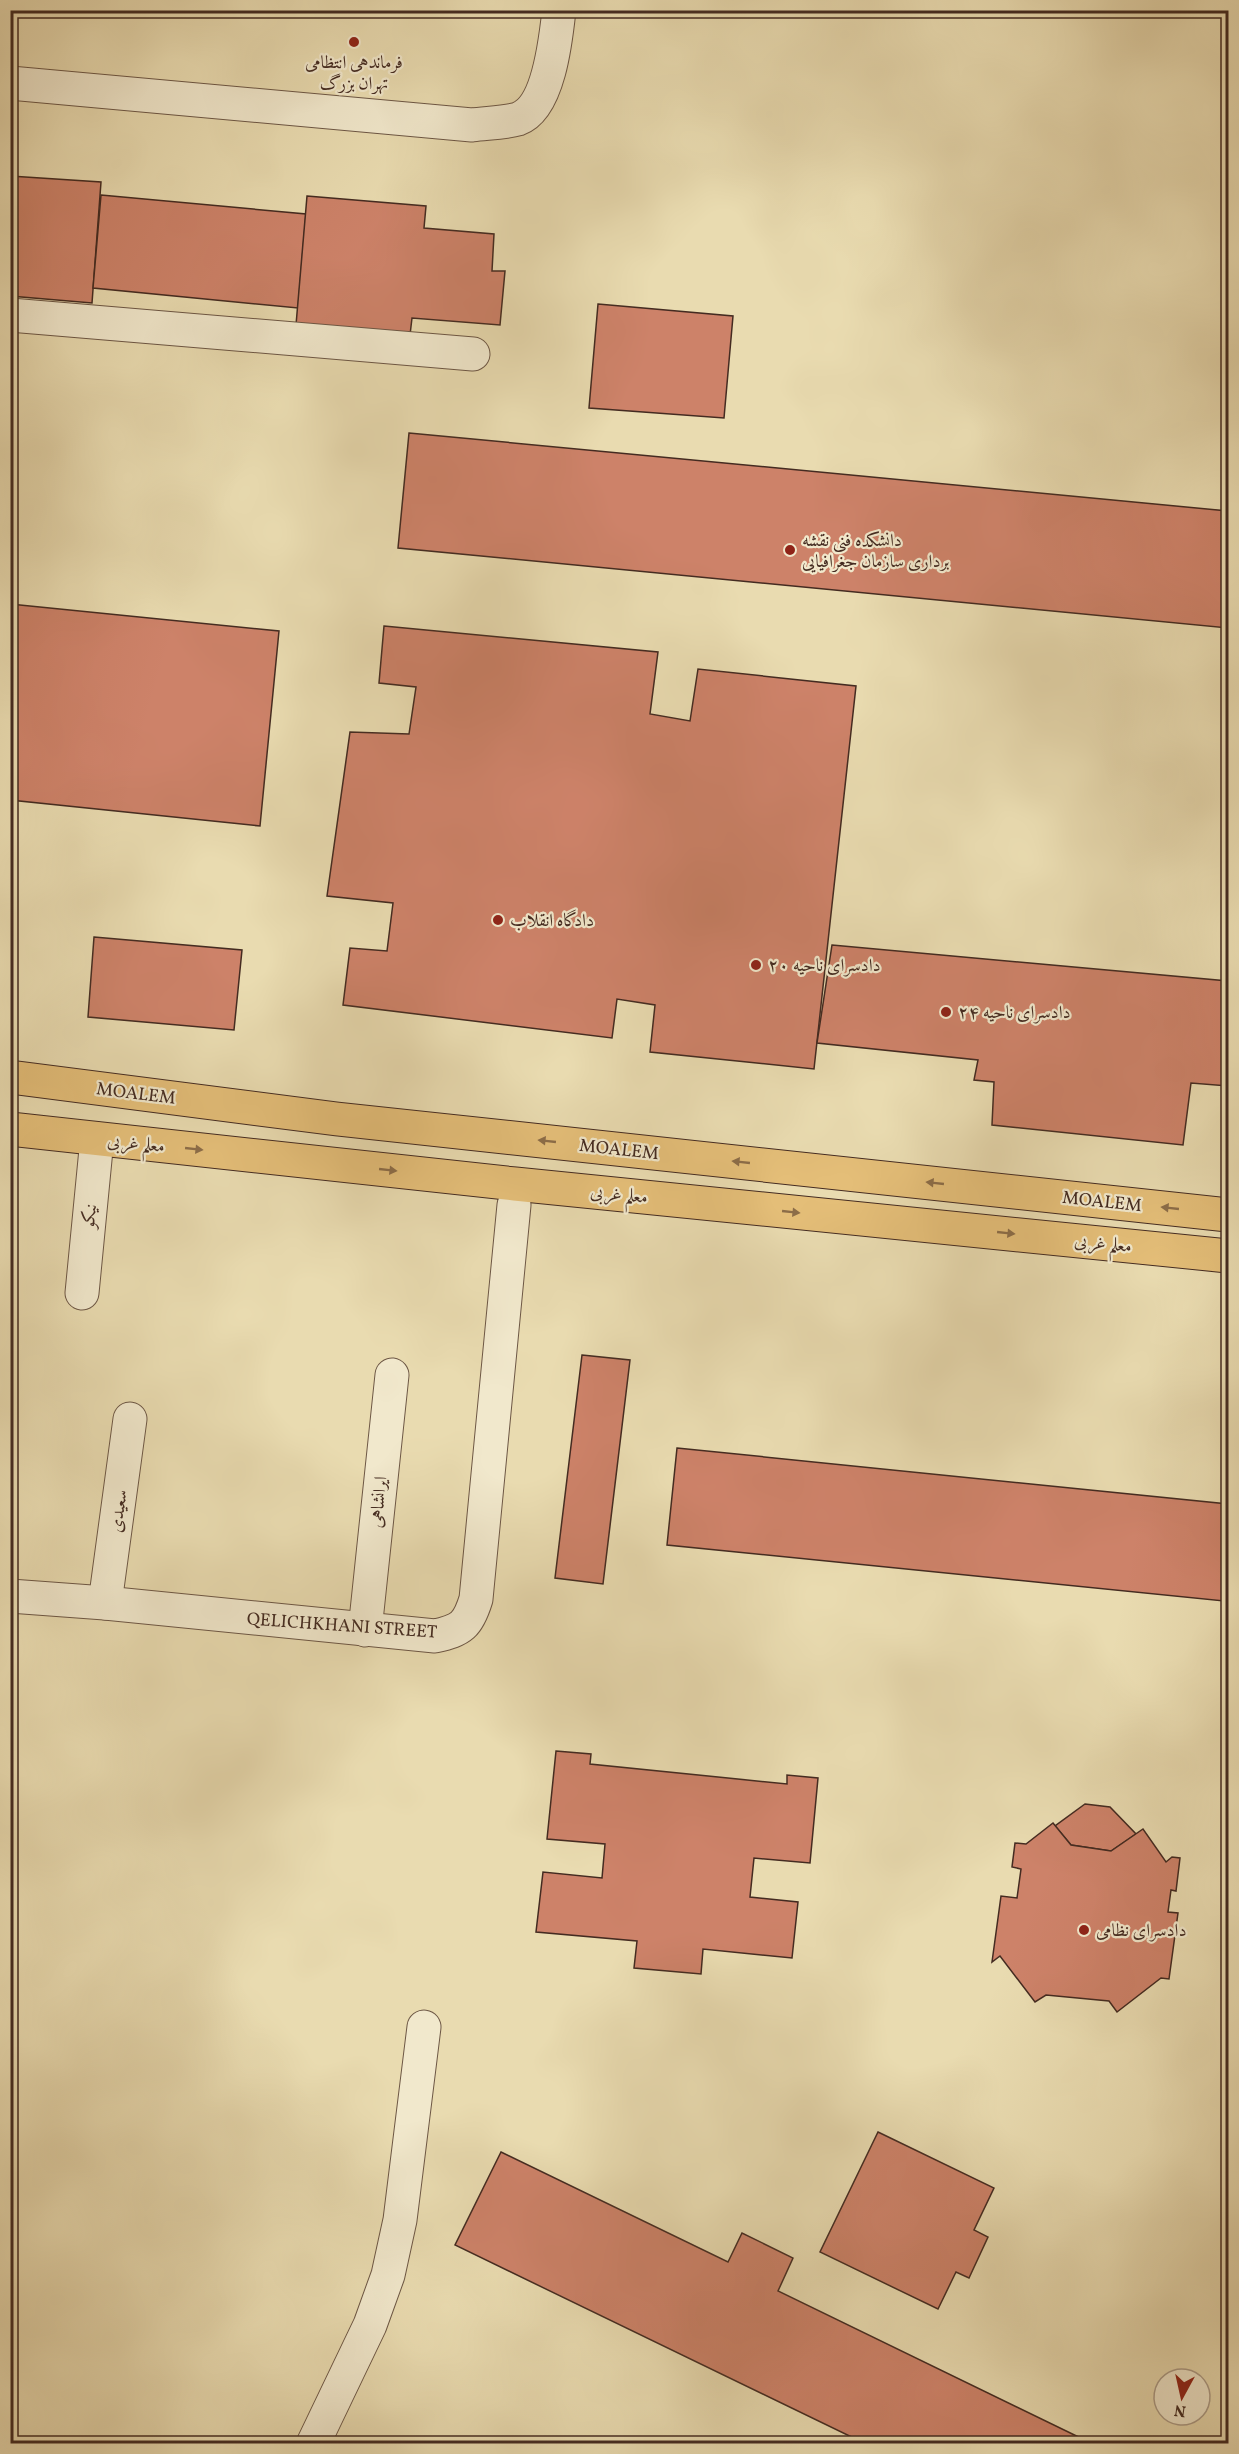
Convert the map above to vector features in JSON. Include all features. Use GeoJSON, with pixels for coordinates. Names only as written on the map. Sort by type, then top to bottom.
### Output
{"type":"FeatureCollection","features":[{"type":"Feature","properties":{"kind":"main road","name":"MOALEM"},"geometry":{"type":"LineString","coordinates":[[10,1077],[337,1119],[1228,1215]]}},
{"type":"Feature","properties":{"kind":"main road"},"geometry":{"type":"LineString","coordinates":[[331,1164],[337,1119]]}},
{"type":"Feature","properties":{"kind":"main road","name":"معلم غربی"},"geometry":{"type":"LineString","coordinates":[[10,1129],[1228,1256]]}},
{"type":"Feature","properties":{"kind":"main road"},"geometry":{"type":"LineString","coordinates":[[970,1230],[974,1187]]}},
{"type":"Feature","properties":{"kind":"street"},"geometry":{"type":"LineString","coordinates":[[10,83],[472,125],[520,118],[538,101],[546,82],[555,44],[559,10]]}},
{"type":"Feature","properties":{"kind":"street"},"geometry":{"type":"LineString","coordinates":[[10,315],[474,354]]}},
{"type":"Feature","properties":{"kind":"street","name":"نیکو"},"geometry":{"type":"LineString","coordinates":[[81,1293],[97,1138]]}},
{"type":"Feature","properties":{"kind":"street","name":"QELICHKHANI STREET"},"geometry":{"type":"LineString","coordinates":[[10,1596],[105,1603],[365,1630],[435,1635],[455,1631],[470,1619],[476,1599],[514,1205]]}},
{"type":"Feature","properties":{"kind":"street","name":"ایرانشاهی"},"geometry":{"type":"LineString","coordinates":[[365,1630],[392,1375]]}},
{"type":"Feature","properties":{"kind":"street","name":"سعیدی"},"geometry":{"type":"LineString","coordinates":[[105,1603],[130,1419]]}},
{"type":"Feature","properties":{"kind":"street"},"geometry":{"type":"LineString","coordinates":[[313,2444],[370,2325],[388,2275],[400,2220],[424,2027]]}},
{"type":"Feature","properties":{"kind":"building"},"geometry":{"type":"Polygon","coordinates":[[[10,176],[101,182],[92,303],[10,296],[10,176]]]}},
{"type":"Feature","properties":{"kind":"building"},"geometry":{"type":"Polygon","coordinates":[[[101,195],[306,214],[298,308],[93,288],[101,195]]]}},
{"type":"Feature","properties":{"kind":"building"},"geometry":{"type":"Polygon","coordinates":[[[307,196],[426,206],[424,228],[494,234],[492,271],[505,271],[500,325],[412,318],[410,335],[296,325],[307,196]]]}},
{"type":"Feature","properties":{"kind":"building"},"geometry":{"type":"Polygon","coordinates":[[[598,304],[733,316],[724,418],[589,408],[598,304]]]}},
{"type":"Feature","properties":{"kind":"building","name":"دانشکده فنی نقشه برداری سازمان جغرافیایی"},"geometry":{"type":"Polygon","coordinates":[[[409,433],[1228,511],[1228,628],[398,548],[409,433]]]}},
{"type":"Feature","properties":{"kind":"building"},"geometry":{"type":"Polygon","coordinates":[[[10,604],[279,631],[260,826],[10,800],[10,604]]]}},
{"type":"Feature","properties":{"kind":"building"},"geometry":{"type":"Polygon","coordinates":[[[384,626],[658,652],[650,714],[690,721],[698,669],[856,686],[814,1069],[650,1052],[655,1005],[617,999],[612,1038],[343,1005],[350,948],[387,951],[393,903],[327,896],[350,732],[409,734],[416,687],[379,683],[384,626]]]}},
{"type":"Feature","properties":{"kind":"building"},"geometry":{"type":"Polygon","coordinates":[[[94,937],[242,950],[234,1030],[88,1017],[94,937]]]}},
{"type":"Feature","properties":{"kind":"building"},"geometry":{"type":"Polygon","coordinates":[[[832,945],[1228,981],[1228,1086],[1191,1083],[1183,1145],[992,1125],[994,1082],[974,1080],[978,1060],[817,1043],[832,945]]]}},
{"type":"Feature","properties":{"kind":"building"},"geometry":{"type":"Polygon","coordinates":[[[582,1355],[630,1360],[603,1584],[555,1578],[582,1355]]]}},
{"type":"Feature","properties":{"kind":"building"},"geometry":{"type":"Polygon","coordinates":[[[677,1448],[1228,1504],[1228,1559],[1224,1601],[667,1545],[677,1448]]]}},
{"type":"Feature","properties":{"kind":"building"},"geometry":{"type":"Polygon","coordinates":[[[556,1751],[591,1754],[590,1764],[787,1784],[787,1775],[818,1778],[810,1863],[754,1858],[750,1897],[798,1902],[792,1958],[703,1949],[701,1974],[634,1968],[637,1941],[536,1932],[543,1872],[602,1878],[605,1844],[547,1839],[556,1751]]]}},
{"type":"Feature","properties":{"kind":"building"},"geometry":{"type":"Polygon","coordinates":[[[1085,1804],[1110,1807],[1136,1834],[1111,1851],[1071,1845],[1055,1826],[1085,1804]]]}},
{"type":"Feature","properties":{"kind":"building"},"geometry":{"type":"Polygon","coordinates":[[[1053,1823],[1071,1845],[1111,1851],[1143,1829],[1166,1862],[1172,1857],[1180,1858],[1176,1891],[1171,1890],[1168,1912],[1178,1913],[1169,1979],[1161,1978],[1117,2012],[1109,2001],[1046,1995],[1035,2002],[1000,1956],[992,1962],[1001,1896],[1017,1898],[1021,1869],[1012,1867],[1015,1843],[1026,1844],[1053,1823]]]}},
{"type":"Feature","properties":{"kind":"building"},"geometry":{"type":"Polygon","coordinates":[[[878,2132],[994,2188],[974,2230],[988,2237],[969,2278],[956,2272],[938,2309],[820,2252],[878,2132]]]}},
{"type":"Feature","properties":{"kind":"building"},"geometry":{"type":"Polygon","coordinates":[[[501,2152],[728,2262],[742,2233],[793,2258],[778,2291],[1093,2444],[866,2444],[455,2245],[501,2152]]]}},
{"type":"Feature","properties":{"kind":"place","name":"فرماندهی انتظامی تهران بزرگ"},"geometry":{"type":"Point","coordinates":[354,42]}},
{"type":"Feature","properties":{"kind":"place","name":"دانشکده فنی نقشه برداری سازمان جغرافیایی"},"geometry":{"type":"Point","coordinates":[790,550]}},
{"type":"Feature","properties":{"kind":"place","name":"دادگاه انقلاب"},"geometry":{"type":"Point","coordinates":[498,920]}},
{"type":"Feature","properties":{"kind":"place","name":"دادسرای ناحیه ۲۰"},"geometry":{"type":"Point","coordinates":[756,965]}},
{"type":"Feature","properties":{"kind":"place","name":"دادسرای ناحیه ۲۴"},"geometry":{"type":"Point","coordinates":[946,1012]}},
{"type":"Feature","properties":{"kind":"place","name":"دادسرای نظامی"},"geometry":{"type":"Point","coordinates":[1084,1930]}}]}
